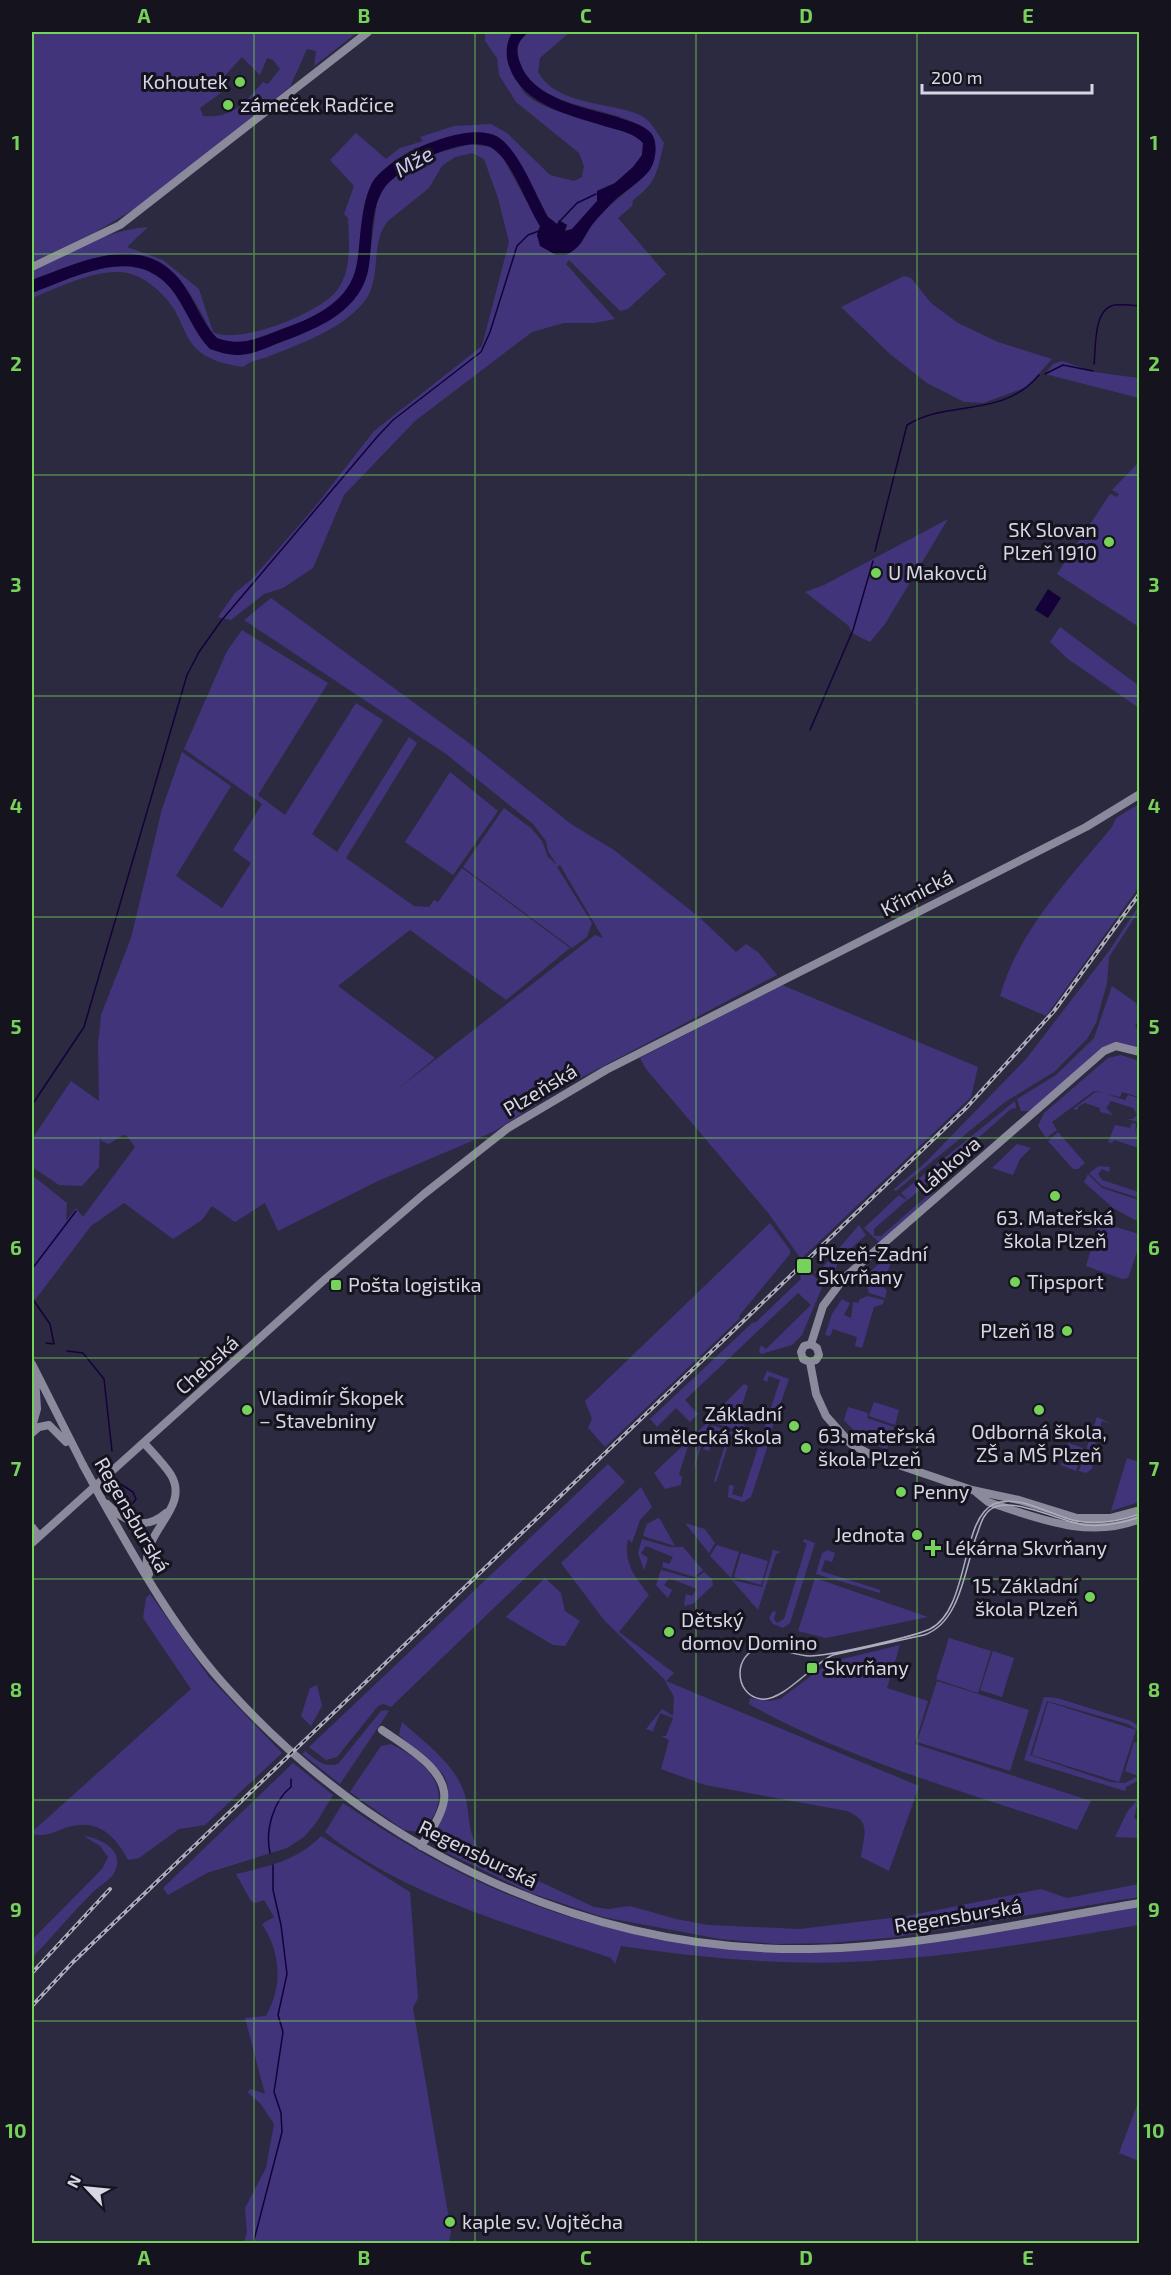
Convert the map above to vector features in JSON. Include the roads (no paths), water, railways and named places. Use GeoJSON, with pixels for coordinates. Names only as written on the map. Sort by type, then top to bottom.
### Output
{"type":"FeatureCollection","features":[{"type":"Feature","properties":{"kind":"main road"},"geometry":{"type":"LineString","coordinates":[[32,267],[120,225],[368,32]]}},
{"type":"Feature","properties":{"kind":"main road","name":"Křimická"},"geometry":{"type":"LineString","coordinates":[[707,1019],[1086,827],[1140,794]]}},
{"type":"Feature","properties":{"kind":"main road","name":"Plzeňská"},"geometry":{"type":"LineString","coordinates":[[405,1210],[522,1119],[606,1070],[707,1019]]}},
{"type":"Feature","properties":{"kind":"main road","name":"Lábkova"},"geometry":{"type":"LineString","coordinates":[[1140,1052],[1116,1046],[1104,1051],[844,1278],[823,1306],[811,1344],[817,1348],[819,1355],[810,1362],[820,1405],[834,1426],[851,1444],[874,1457],[972,1490],[1088,1520],[1110,1518],[1140,1510]]}},
{"type":"Feature","properties":{"kind":"main road","name":"Chebská"},"geometry":{"type":"LineString","coordinates":[[32,1543],[405,1210]]}},
{"type":"Feature","properties":{"kind":"main road"},"geometry":{"type":"LineString","coordinates":[[32,1365],[37,1378],[37,1409],[32,1426]]}},
{"type":"Feature","properties":{"kind":"main road","name":"Regensburská"},"geometry":{"type":"LineString","coordinates":[[37,1378],[77,1456],[156,1590],[204,1661],[230,1692],[282,1743],[357,1804],[421,1846],[498,1885],[583,1918],[655,1936],[748,1948],[810,1949],[894,1943],[1140,1903]]}},
{"type":"Feature","properties":{"kind":"main road"},"geometry":{"type":"LineString","coordinates":[[32,1433],[44,1425],[53,1427],[77,1456]]}},
{"type":"Feature","properties":{"kind":"main road"},"geometry":{"type":"LineString","coordinates":[[144,1443],[171,1474],[175,1483],[175,1500],[147,1549],[147,1570],[156,1590]]}},
{"type":"Feature","properties":{"kind":"main road","name":"Lábkova"},"geometry":{"type":"LineString","coordinates":[[972,1490],[988,1502],[1074,1528],[1107,1527],[1140,1520]]}},
{"type":"Feature","properties":{"kind":"main road"},"geometry":{"type":"LineString","coordinates":[[110,1510],[125,1520],[146,1524],[164,1515],[175,1500]]}},
{"type":"Feature","properties":{"kind":"main road"},"geometry":{"type":"LineString","coordinates":[[32,1527],[39,1536]]}},
{"type":"Feature","properties":{"kind":"main road"},"geometry":{"type":"LineString","coordinates":[[382,1730],[427,1764],[443,1788],[443,1806],[421,1846]]}},
{"type":"Feature","properties":{"kind":"water","name":"Mže"},"geometry":{"type":"Polygon","coordinates":[[[513,32],[529,32],[518,46],[518,54],[526,75],[536,85],[561,100],[639,125],[650,132],[655,141],[655,157],[649,171],[610,205],[572,252],[566,255],[556,255],[540,246],[537,235],[540,226],[506,162],[492,148],[466,145],[433,155],[417,163],[402,172],[383,190],[378,199],[373,220],[367,275],[353,301],[343,311],[317,327],[257,351],[234,355],[210,349],[175,294],[160,278],[144,270],[126,266],[107,268],[88,272],[32,293],[32,280],[69,266],[109,255],[128,254],[147,257],[164,265],[180,280],[206,325],[217,338],[234,342],[266,335],[326,309],[343,293],[355,272],[368,194],[372,183],[381,173],[394,162],[430,143],[468,133],[485,133],[498,137],[506,143],[520,162],[548,217],[557,224],[559,220],[567,225],[565,231],[572,229],[597,201],[597,191],[615,183],[633,167],[642,155],[643,143],[628,133],[551,108],[525,91],[516,80],[508,62],[508,44],[513,32]]]}},
{"type":"Feature","properties":{"kind":"water"},"geometry":{"type":"Polygon","coordinates":[[[1048,589],[1061,598],[1048,618],[1035,610],[1048,589]]]}},
{"type":"Feature","properties":{"kind":"waterway"},"geometry":{"type":"LineString","coordinates":[[560,221],[577,203],[596,194]]}},
{"type":"Feature","properties":{"kind":"waterway"},"geometry":{"type":"LineString","coordinates":[[32,1105],[84,1027],[187,675],[199,652],[221,621],[377,437],[393,420],[481,352],[490,332],[517,246],[528,235],[539,231]]}},
{"type":"Feature","properties":{"kind":"waterway"},"geometry":{"type":"LineString","coordinates":[[1094,364],[1097,330],[1103,313],[1115,305],[1140,306]]}},
{"type":"Feature","properties":{"kind":"waterway"},"geometry":{"type":"LineString","coordinates":[[1045,374],[1063,365],[1093,371]]}},
{"type":"Feature","properties":{"kind":"waterway"},"geometry":{"type":"LineString","coordinates":[[875,551],[907,425],[940,412],[1009,398],[1024,389],[1039,375]]}},
{"type":"Feature","properties":{"kind":"waterway"},"geometry":{"type":"LineString","coordinates":[[810,730],[853,630],[873,561]]}},
{"type":"Feature","properties":{"kind":"waterway"},"geometry":{"type":"LineString","coordinates":[[32,1269],[76,1211]]}},
{"type":"Feature","properties":{"kind":"waterway"},"geometry":{"type":"LineString","coordinates":[[32,1298],[50,1324],[54,1344],[46,1343]]}},
{"type":"Feature","properties":{"kind":"waterway"},"geometry":{"type":"LineString","coordinates":[[67,1351],[83,1353],[104,1379],[112,1451]]}},
{"type":"Feature","properties":{"kind":"waterway"},"geometry":{"type":"LineString","coordinates":[[117,1482],[133,1492],[136,1499],[133,1503]]}},
{"type":"Feature","properties":{"kind":"waterway"},"geometry":{"type":"LineString","coordinates":[[270,1853],[269,1835],[272,1817],[279,1800],[291,1787],[291,1779]]}},
{"type":"Feature","properties":{"kind":"waterway"},"geometry":{"type":"LineString","coordinates":[[253,2244],[282,2132],[281,2113],[274,2092],[283,2032],[278,2015],[287,1974],[281,1925],[273,1890],[273,1865]]}},
{"type":"Feature","properties":{"kind":"tram line"},"geometry":{"type":"LineString","coordinates":[[1140,1514],[1125,1519],[1093,1523],[1068,1519],[1025,1503],[1004,1501],[994,1504],[983,1513],[975,1527],[952,1603],[943,1619],[930,1629],[851,1650],[820,1655],[804,1656],[773,1648],[761,1648],[745,1657],[741,1665],[741,1682],[752,1696],[761,1699],[770,1698],[788,1689],[833,1655],[924,1635],[936,1629],[946,1619],[959,1594],[980,1525],[985,1514],[991,1509],[1011,1505],[1023,1507],[1085,1525],[1113,1524],[1140,1517]]}},
{"type":"Feature","properties":{"kind":"railway"},"geometry":{"type":"LineString","coordinates":[[32,2006],[73,1962],[967,1107],[1054,1011],[1140,893]]}},
{"type":"Feature","properties":{"kind":"railway"},"geometry":{"type":"LineString","coordinates":[[32,1973],[110,1889]]}},
{"type":"Feature","properties":{"kind":"place","name":"Kohoutek"},"geometry":{"type":"Point","coordinates":[240,82]}},
{"type":"Feature","properties":{"kind":"place","name":"zámeček Radčice"},"geometry":{"type":"Point","coordinates":[228,105]}},
{"type":"Feature","properties":{"kind":"place","name":"SK Slovan Plzeň 1910"},"geometry":{"type":"Point","coordinates":[1109,542]}},
{"type":"Feature","properties":{"kind":"place","name":"U Makovců"},"geometry":{"type":"Point","coordinates":[876,573]}},
{"type":"Feature","properties":{"kind":"place","name":"63. Mateřská škola Plzeň"},"geometry":{"type":"Point","coordinates":[1055,1196]}},
{"type":"Feature","properties":{"kind":"place","name":"Plzeň-Zadní Skvrňany"},"geometry":{"type":"Point","coordinates":[804,1266]}},
{"type":"Feature","properties":{"kind":"place","name":"Tipsport"},"geometry":{"type":"Point","coordinates":[1015,1282]}},
{"type":"Feature","properties":{"kind":"place","name":"Pošta logistika"},"geometry":{"type":"Point","coordinates":[336,1285]}},
{"type":"Feature","properties":{"kind":"place","name":"Plzeň 18"},"geometry":{"type":"Point","coordinates":[1067,1331]}},
{"type":"Feature","properties":{"kind":"place","name":"Vladimír Škopek – Stavebniny"},"geometry":{"type":"Point","coordinates":[247,1410]}},
{"type":"Feature","properties":{"kind":"place","name":"Odborná škola, ZŠ a MŠ Plzeň"},"geometry":{"type":"Point","coordinates":[1039,1410]}},
{"type":"Feature","properties":{"kind":"place","name":"Základní umělecká škola"},"geometry":{"type":"Point","coordinates":[794,1426]}},
{"type":"Feature","properties":{"kind":"place","name":"63. mateřská škola Plzeň"},"geometry":{"type":"Point","coordinates":[806,1448]}},
{"type":"Feature","properties":{"kind":"place","name":"Penny"},"geometry":{"type":"Point","coordinates":[901,1492]}},
{"type":"Feature","properties":{"kind":"place","name":"Jednota"},"geometry":{"type":"Point","coordinates":[917,1535]}},
{"type":"Feature","properties":{"kind":"place","name":"Lékárna Skvrňany"},"geometry":{"type":"Point","coordinates":[933,1548]}},
{"type":"Feature","properties":{"kind":"place","name":"15. Základní škola Plzeň"},"geometry":{"type":"Point","coordinates":[1090,1597]}},
{"type":"Feature","properties":{"kind":"place","name":"Dětský domov Domino"},"geometry":{"type":"Point","coordinates":[669,1632]}},
{"type":"Feature","properties":{"kind":"place","name":"Skvrňany"},"geometry":{"type":"Point","coordinates":[812,1668]}},
{"type":"Feature","properties":{"kind":"place","name":"kaple sv. Vojtěcha"},"geometry":{"type":"Point","coordinates":[450,2222]}}]}
